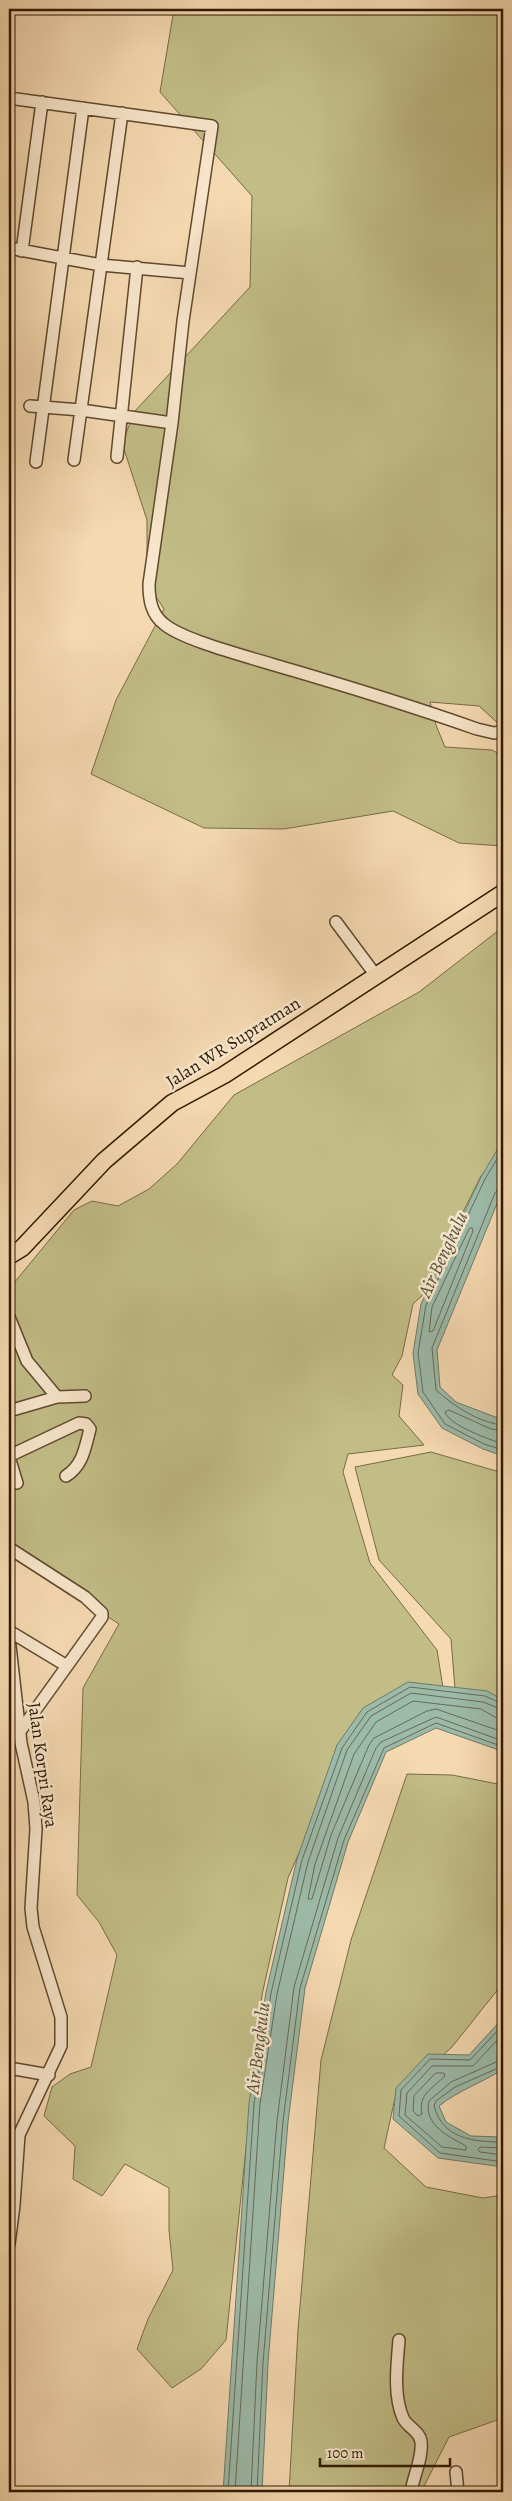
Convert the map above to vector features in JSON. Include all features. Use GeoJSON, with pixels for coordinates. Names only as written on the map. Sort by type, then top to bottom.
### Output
{"type":"FeatureCollection","features":[{"type":"Feature","properties":{"kind":"highway","name":"Jalan WR Supratman"},"geometry":{"type":"LineString","coordinates":[[9,1256],[22,1248],[104,1161],[172,1103],[224,1075],[377,977],[503,893]]}},
{"type":"Feature","properties":{"kind":"street"},"geometry":{"type":"LineString","coordinates":[[9,98],[212,126],[190,273],[172,424],[148,584],[149,599],[157,618],[166,626],[182,633],[242,655],[477,729],[494,733],[503,731]]}},
{"type":"Feature","properties":{"kind":"street"},"geometry":{"type":"LineString","coordinates":[[22,251],[42,102]]}},
{"type":"Feature","properties":{"kind":"street"},"geometry":{"type":"LineString","coordinates":[[36,462],[83,108]]}},
{"type":"Feature","properties":{"kind":"street"},"geometry":{"type":"LineString","coordinates":[[74,460],[122,114]]}},
{"type":"Feature","properties":{"kind":"street"},"geometry":{"type":"LineString","coordinates":[[9,248],[101,265],[190,273]]}},
{"type":"Feature","properties":{"kind":"street"},"geometry":{"type":"LineString","coordinates":[[117,457],[137,267]]}},
{"type":"Feature","properties":{"kind":"street"},"geometry":{"type":"LineString","coordinates":[[30,406],[81,410],[172,424]]}},
{"type":"Feature","properties":{"kind":"street"},"geometry":{"type":"LineString","coordinates":[[336,922],[377,977]]}},
{"type":"Feature","properties":{"kind":"street"},"geometry":{"type":"LineString","coordinates":[[9,1317],[27,1361],[57,1397]]}},
{"type":"Feature","properties":{"kind":"street"},"geometry":{"type":"LineString","coordinates":[[9,1412],[57,1397],[85,1396]]}},
{"type":"Feature","properties":{"kind":"street"},"geometry":{"type":"LineString","coordinates":[[13,1477],[9,1457],[79,1423],[86,1424],[90,1429],[82,1459],[75,1471],[66,1476]]}},
{"type":"Feature","properties":{"kind":"street"},"geometry":{"type":"LineString","coordinates":[[9,1548],[85,1597],[102,1613],[102,1617],[21,1730]]}},
{"type":"Feature","properties":{"kind":"street"},"geometry":{"type":"LineString","coordinates":[[9,1631],[67,1666]]}},
{"type":"Feature","properties":{"kind":"street","name":"Jalan Korpri Raya"},"geometry":{"type":"LineString","coordinates":[[9,1637],[21,1743],[34,1802],[36,1829],[32,1895],[33,1927],[61,2017],[63,2032],[61,2046],[49,2075],[14,2135],[9,2244]]}},
{"type":"Feature","properties":{"kind":"street"},"geometry":{"type":"LineString","coordinates":[[9,1745],[21,1743]]}},
{"type":"Feature","properties":{"kind":"street"},"geometry":{"type":"LineString","coordinates":[[9,2068],[49,2075]]}},
{"type":"Feature","properties":{"kind":"street"},"geometry":{"type":"LineString","coordinates":[[399,2340],[396,2379],[401,2415],[404,2422],[416,2432],[421,2442],[411,2492]]}},
{"type":"Feature","properties":{"kind":"street"},"geometry":{"type":"LineString","coordinates":[[456,2472],[458,2492]]}},
{"type":"Feature","properties":{"kind":"shaded area"},"geometry":{"type":"Polygon","coordinates":[[[174,9],[503,9],[503,728],[479,706],[430,702],[436,725],[445,747],[492,750],[503,756],[503,846],[459,843],[393,811],[284,829],[204,828],[91,774],[116,700],[164,609],[147,583],[147,520],[122,443],[135,411],[250,287],[252,196],[160,92],[174,9]]]}},
{"type":"Feature","properties":{"kind":"shaded area"},"geometry":{"type":"Polygon","coordinates":[[[503,927],[503,1151],[481,1176],[463,1212],[454,1266],[413,1304],[402,1356],[392,1375],[403,1385],[399,1416],[424,1445],[348,1454],[343,1472],[370,1563],[437,1650],[444,1694],[346,1746],[288,1878],[262,1995],[226,2340],[201,2369],[172,2388],[137,2349],[148,2319],[173,2270],[169,2230],[169,2188],[125,2164],[102,2196],[73,2179],[75,2146],[44,2116],[52,2087],[70,2074],[91,2067],[117,1955],[99,1922],[77,1895],[83,1688],[119,1624],[9,1553],[9,1289],[74,1210],[92,1201],[118,1206],[149,1189],[177,1164],[234,1095],[419,992],[503,927]]]}},
{"type":"Feature","properties":{"kind":"shaded area"},"geometry":{"type":"Polygon","coordinates":[[[431,1452],[503,1473],[503,1710],[455,1689],[451,1639],[379,1560],[355,1467],[431,1452]]]}},
{"type":"Feature","properties":{"kind":"shaded area"},"geometry":{"type":"Polygon","coordinates":[[[407,1774],[452,1775],[503,1785],[503,1983],[452,2047],[395,2098],[384,2148],[426,2187],[483,2198],[503,2195],[503,2418],[449,2437],[421,2492],[289,2492],[298,2330],[321,2060],[351,1940],[407,1774]]]}},
{"type":"Feature","properties":{"kind":"water"},"geometry":{"type":"Polygon","coordinates":[[[503,1140],[503,1189],[437,1350],[440,1387],[456,1402],[503,1420],[503,1456],[483,1449],[442,1428],[418,1394],[413,1353],[421,1304],[481,1177],[503,1140]]]}},
{"type":"Feature","properties":{"kind":"water"},"geometry":{"type":"Polygon","coordinates":[[[408,1682],[487,1691],[503,1700],[503,1756],[496,1749],[436,1728],[386,1752],[348,1842],[305,1988],[288,2122],[268,2363],[262,2492],[223,2492],[249,2103],[266,1992],[297,1859],[337,1745],[363,1708],[408,1682]]]}},
{"type":"Feature","properties":{"kind":"water"},"geometry":{"type":"Polygon","coordinates":[[[503,2018],[503,2069],[454,2095],[439,2106],[446,2122],[471,2136],[503,2137],[503,2167],[438,2158],[393,2119],[396,2088],[428,2054],[469,2055],[503,2018]]]}},
{"type":"Feature","properties":{"kind":"water label","name":"Air Bengkulu"},"geometry":{"type":"Point","coordinates":[442,1254]}},
{"type":"Feature","properties":{"kind":"water label","name":"Air Bengkulu"},"geometry":{"type":"Point","coordinates":[257,2048]}}]}
